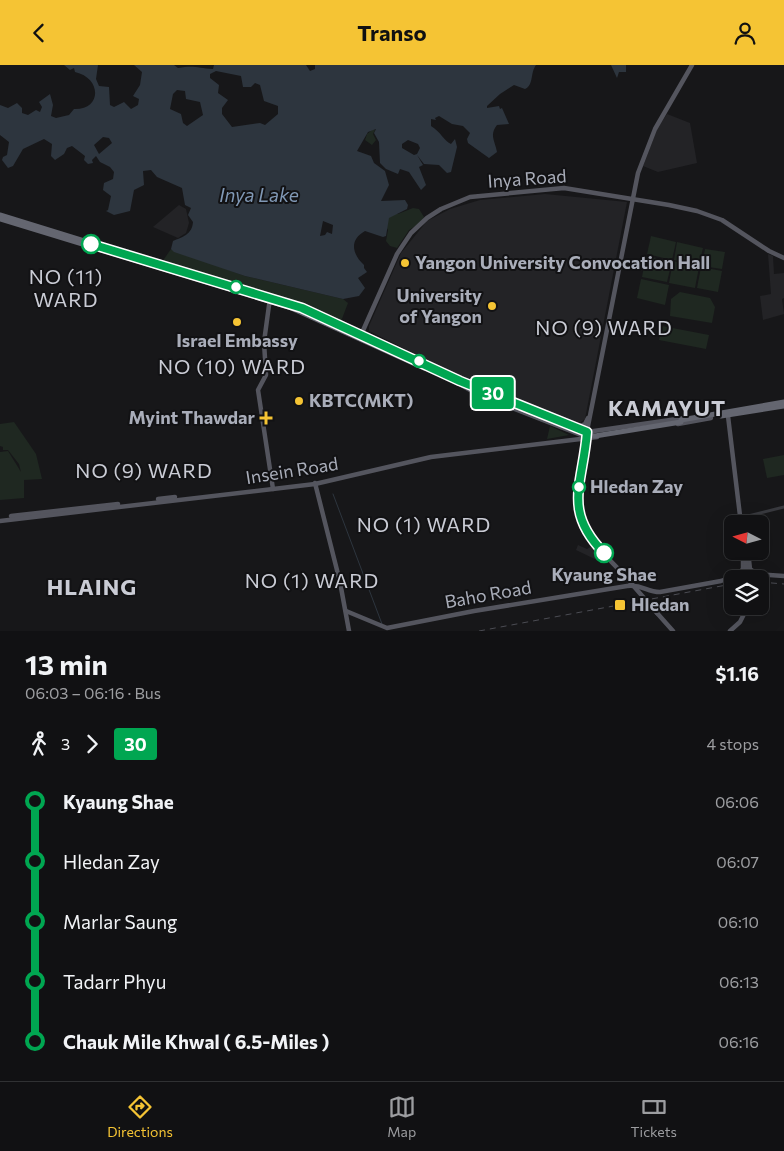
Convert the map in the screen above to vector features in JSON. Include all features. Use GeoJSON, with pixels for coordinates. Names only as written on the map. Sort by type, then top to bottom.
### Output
{"type":"FeatureCollection","features":[{"type":"Feature","properties":{"kind":"highway"},"geometry":{"type":"LineString","coordinates":[[0,217],[272,300],[326,320],[458,381],[570,427],[590,433],[784,404]]}},
{"type":"Feature","properties":{"kind":"highway"},"geometry":{"type":"LineString","coordinates":[[458,381],[576,433],[591,436],[728,416],[784,404]]}},
{"type":"Feature","properties":{"kind":"main road"},"geometry":{"type":"LineString","coordinates":[[673,631],[584,530],[578,505],[589,420],[634,191],[641,165],[655,129],[692,65]]}},
{"type":"Feature","properties":{"kind":"main road","name":"Inya Road"},"geometry":{"type":"LineString","coordinates":[[361,337],[397,253],[407,238],[427,218],[450,204],[479,196],[557,188],[625,197],[710,215],[732,225],[769,251],[784,258]]}},
{"type":"Feature","properties":{"kind":"main road"},"geometry":{"type":"LineString","coordinates":[[625,197],[634,191]]}},
{"type":"Feature","properties":{"kind":"main road"},"geometry":{"type":"LineString","coordinates":[[272,300],[264,342],[266,375],[258,390],[273,488]]}},
{"type":"Feature","properties":{"kind":"main road"},"geometry":{"type":"LineString","coordinates":[[458,381],[471,383],[556,420],[571,434]]}},
{"type":"Feature","properties":{"kind":"main road"},"geometry":{"type":"LineString","coordinates":[[458,381],[571,434],[598,437]]}},
{"type":"Feature","properties":{"kind":"main road"},"geometry":{"type":"LineString","coordinates":[[587,435],[597,431],[757,407]]}},
{"type":"Feature","properties":{"kind":"main road"},"geometry":{"type":"LineString","coordinates":[[728,416],[740,515]]}},
{"type":"Feature","properties":{"kind":"main road"},"geometry":{"type":"LineString","coordinates":[[585,452],[590,441],[598,437],[711,417]]}},
{"type":"Feature","properties":{"kind":"main road"},"geometry":{"type":"LineString","coordinates":[[552,425],[556,420]]}},
{"type":"Feature","properties":{"kind":"main road"},"geometry":{"type":"LineString","coordinates":[[589,420],[597,431]]}},
{"type":"Feature","properties":{"kind":"main road"},"geometry":{"type":"LineString","coordinates":[[571,434],[589,420]]}},
{"type":"Feature","properties":{"kind":"main road","name":"Insein Road"},"geometry":{"type":"LineString","coordinates":[[273,488],[315,483],[431,454],[571,434],[587,435]]}},
{"type":"Feature","properties":{"kind":"main road","name":"Insein Road"},"geometry":{"type":"LineString","coordinates":[[3,519],[315,483],[431,457],[580,439],[587,435]]}},
{"type":"Feature","properties":{"kind":"main road"},"geometry":{"type":"LineString","coordinates":[[580,439],[584,444],[585,452]]}},
{"type":"Feature","properties":{"kind":"main road"},"geometry":{"type":"LineString","coordinates":[[315,483],[346,611],[349,631]]}},
{"type":"Feature","properties":{"kind":"main road","name":"Baho Road"},"geometry":{"type":"LineString","coordinates":[[769,574],[784,576]]}},
{"type":"Feature","properties":{"kind":"main road","name":"Baho Road"},"geometry":{"type":"LineString","coordinates":[[346,611],[385,628],[627,585],[638,585],[654,592],[660,592],[724,580]]}},
{"type":"Feature","properties":{"kind":"main road"},"geometry":{"type":"LineString","coordinates":[[730,631],[740,622],[744,615]]}},
{"type":"Feature","properties":{"kind":"main road"},"geometry":{"type":"LineString","coordinates":[[348,624],[362,619]]}},
{"type":"Feature","properties":{"kind":"street"},"geometry":{"type":"LineString","coordinates":[[752,515],[784,507]]}},
{"type":"Feature","properties":{"kind":"shaded area"},"geometry":{"type":"Polygon","coordinates":[[[667,114],[690,123],[697,163],[658,172],[643,166],[658,127],[667,114]]]}},
{"type":"Feature","properties":{"kind":"shaded area"},"geometry":{"type":"Polygon","coordinates":[[[375,130],[373,134],[376,140],[372,145],[365,140],[367,134],[375,130]]]}},
{"type":"Feature","properties":{"kind":"shaded area","name":"University of Yangon"},"geometry":{"type":"Polygon","coordinates":[[[545,194],[627,202],[585,419],[577,425],[565,423],[455,374],[369,331],[369,326],[401,253],[427,221],[450,209],[480,200],[545,194]]]}},
{"type":"Feature","properties":{"kind":"shaded area"},"geometry":{"type":"Polygon","coordinates":[[[179,205],[186,209],[189,223],[186,233],[178,238],[153,227],[179,205]]]}},
{"type":"Feature","properties":{"kind":"shaded area"},"geometry":{"type":"Polygon","coordinates":[[[413,208],[419,209],[424,217],[422,222],[409,230],[397,248],[390,246],[386,241],[388,230],[379,213],[398,214],[413,208]]]}},
{"type":"Feature","properties":{"kind":"shaded area"},"geometry":{"type":"Polygon","coordinates":[[[651,236],[676,242],[672,260],[647,254],[651,236]]]}},
{"type":"Feature","properties":{"kind":"shaded area"},"geometry":{"type":"Polygon","coordinates":[[[677,242],[703,248],[699,265],[674,260],[677,242]]]}},
{"type":"Feature","properties":{"kind":"shaded area"},"geometry":{"type":"Polygon","coordinates":[[[171,249],[245,276],[343,299],[348,303],[340,324],[247,290],[162,262],[171,249]]]}},
{"type":"Feature","properties":{"kind":"shaded area"},"geometry":{"type":"Polygon","coordinates":[[[705,249],[725,252],[722,269],[702,266],[705,249]]]}},
{"type":"Feature","properties":{"kind":"shaded area"},"geometry":{"type":"Polygon","coordinates":[[[768,254],[773,256],[774,274],[784,273],[784,298],[782,299],[784,314],[763,320],[760,296],[771,294],[768,254]]]}},
{"type":"Feature","properties":{"kind":"shaded area"},"geometry":{"type":"Polygon","coordinates":[[[646,256],[672,261],[667,282],[642,277],[646,256]]]}},
{"type":"Feature","properties":{"kind":"shaded area"},"geometry":{"type":"Polygon","coordinates":[[[673,261],[699,267],[695,288],[669,283],[673,261]]]}},
{"type":"Feature","properties":{"kind":"shaded area"},"geometry":{"type":"Polygon","coordinates":[[[701,267],[722,271],[718,292],[697,288],[701,267]]]}},
{"type":"Feature","properties":{"kind":"shaded area"},"geometry":{"type":"Polygon","coordinates":[[[641,279],[669,285],[665,305],[637,298],[641,279]]]}},
{"type":"Feature","properties":{"kind":"shaded area"},"geometry":{"type":"Polygon","coordinates":[[[680,292],[710,298],[715,307],[712,323],[670,316],[671,299],[680,292]]]}},
{"type":"Feature","properties":{"kind":"shaded area"},"geometry":{"type":"Polygon","coordinates":[[[662,326],[709,335],[706,349],[659,340],[662,326]]]}},
{"type":"Feature","properties":{"kind":"shaded area"},"geometry":{"type":"Polygon","coordinates":[[[14,422],[36,454],[42,479],[24,480],[24,498],[0,500],[0,452],[8,451],[21,472],[19,464],[8,450],[3,450],[3,447],[0,446],[0,424],[14,422]]]}},
{"type":"Feature","properties":{"kind":"shaded area"},"geometry":{"type":"Polygon","coordinates":[[[550,426],[569,435],[547,439],[550,426]]]}},
{"type":"Feature","properties":{"kind":"shaded area"},"geometry":{"type":"Polygon","coordinates":[[[784,455],[784,475],[767,478],[763,459],[784,455]]]}},
{"type":"Feature","properties":{"kind":"shaded area"},"geometry":{"type":"Polygon","coordinates":[[[578,545],[587,549],[592,546],[605,558],[603,563],[576,550],[578,545]]]}},
{"type":"Feature","properties":{"kind":"water","name":"Inya Lake"},"geometry":{"type":"Polygon","coordinates":[[[64,65],[98,65],[96,79],[99,86],[109,87],[110,105],[114,107],[124,102],[131,109],[138,105],[139,99],[133,96],[140,85],[142,72],[134,65],[174,65],[178,68],[213,69],[214,65],[306,65],[310,71],[315,69],[315,65],[536,65],[528,87],[525,89],[514,85],[487,106],[487,108],[499,106],[500,109],[502,108],[509,124],[497,125],[493,132],[493,138],[497,152],[489,158],[468,143],[467,139],[470,133],[463,126],[452,124],[439,116],[435,118],[436,120],[431,119],[431,126],[449,143],[451,144],[455,139],[457,147],[451,172],[447,173],[439,165],[424,164],[417,155],[423,165],[419,167],[426,185],[421,190],[409,172],[400,169],[398,174],[386,169],[380,163],[379,142],[374,133],[376,129],[368,132],[357,151],[371,156],[374,163],[385,171],[389,185],[381,201],[405,200],[408,205],[407,209],[389,218],[386,236],[383,237],[365,231],[356,239],[354,243],[355,252],[367,272],[358,278],[365,288],[359,296],[343,299],[245,276],[174,252],[171,249],[173,241],[186,235],[191,230],[193,222],[188,215],[191,208],[185,205],[182,188],[157,177],[151,170],[143,171],[144,185],[134,190],[130,211],[114,215],[106,211],[108,210],[111,196],[103,190],[104,183],[113,179],[114,172],[110,167],[100,162],[96,156],[92,160],[93,163],[88,164],[84,160],[85,156],[72,146],[67,148],[64,154],[55,160],[51,156],[52,144],[44,139],[23,149],[13,166],[8,168],[2,160],[7,155],[9,142],[0,135],[0,105],[8,108],[17,103],[22,108],[22,113],[28,115],[36,110],[40,112],[42,107],[39,102],[50,94],[53,105],[51,116],[56,118],[69,115],[74,109],[83,108],[94,99],[94,87],[84,75],[75,72],[74,68],[70,70],[64,65]],[[216,71],[210,74],[210,78],[219,85],[218,93],[228,100],[222,108],[222,114],[232,127],[260,123],[265,125],[278,114],[278,106],[264,101],[260,85],[255,83],[251,87],[243,87],[241,76],[216,71]],[[177,90],[173,94],[170,109],[181,114],[183,123],[187,126],[203,115],[200,102],[186,99],[185,91],[177,90]],[[103,137],[94,145],[99,154],[112,143],[109,138],[103,137]],[[408,140],[402,144],[402,148],[414,155],[417,154],[420,148],[418,144],[408,140]],[[323,221],[320,236],[325,235],[327,232],[332,234],[333,225],[323,221]]]}},
{"type":"Feature","properties":{"kind":"water"},"geometry":{"type":"Polygon","coordinates":[[[611,65],[626,65],[626,72],[619,72],[617,78],[611,65]]]}},
{"type":"Feature","properties":{"kind":"waterway"},"geometry":{"type":"LineString","coordinates":[[333,494],[382,624]]}},
{"type":"Feature","properties":{"kind":"railway"},"geometry":{"type":"LineString","coordinates":[[769,583],[784,584]]}},
{"type":"Feature","properties":{"kind":"railway"},"geometry":{"type":"LineString","coordinates":[[479,631],[724,585]]}},
{"type":"Feature","properties":{"kind":"bus line","name":"30"},"geometry":{"type":"LineString","coordinates":[[91,244],[289,303],[376,341],[460,381],[463,380],[471,383],[587,432],[578,505],[584,530],[604,553]]}},
{"type":"Feature","properties":{"kind":"place","name":"Yangon University Convocation Hall"},"geometry":{"type":"Point","coordinates":[405,263]}},
{"type":"Feature","properties":{"kind":"place","name":"University of Yangon"},"geometry":{"type":"Point","coordinates":[492,306]}},
{"type":"Feature","properties":{"kind":"place","name":"Israel Embassy"},"geometry":{"type":"Point","coordinates":[237,322]}},
{"type":"Feature","properties":{"kind":"place","name":"KBTC(MKT)"},"geometry":{"type":"Point","coordinates":[299,401]}},
{"type":"Feature","properties":{"kind":"place","name":"Myint Thawdar"},"geometry":{"type":"Point","coordinates":[266,418]}},
{"type":"Feature","properties":{"kind":"place","name":"Hledan Zay"},"geometry":{"type":"Point","coordinates":[579,487]}},
{"type":"Feature","properties":{"kind":"place","name":"Kyaung Shae"},"geometry":{"type":"Point","coordinates":[604,553]}},
{"type":"Feature","properties":{"kind":"place","name":"Hledan"},"geometry":{"type":"Point","coordinates":[620,605]}},
{"type":"Feature","properties":{"kind":"district","name":"NO (11) WARD"},"geometry":{"type":"Point","coordinates":[66,288]}},
{"type":"Feature","properties":{"kind":"district","name":"NO (9) WARD"},"geometry":{"type":"Point","coordinates":[604,328]}},
{"type":"Feature","properties":{"kind":"district","name":"NO (10) WARD"},"geometry":{"type":"Point","coordinates":[232,367]}},
{"type":"Feature","properties":{"kind":"district","name":"KAMAYUT"},"geometry":{"type":"Point","coordinates":[667,408]}},
{"type":"Feature","properties":{"kind":"district","name":"NO (9) WARD"},"geometry":{"type":"Point","coordinates":[144,471]}},
{"type":"Feature","properties":{"kind":"district","name":"NO (1) WARD"},"geometry":{"type":"Point","coordinates":[424,525]}},
{"type":"Feature","properties":{"kind":"district","name":"NO (1) WARD"},"geometry":{"type":"Point","coordinates":[312,581]}},
{"type":"Feature","properties":{"kind":"district","name":"HLAING"},"geometry":{"type":"Point","coordinates":[92,587]}}]}
